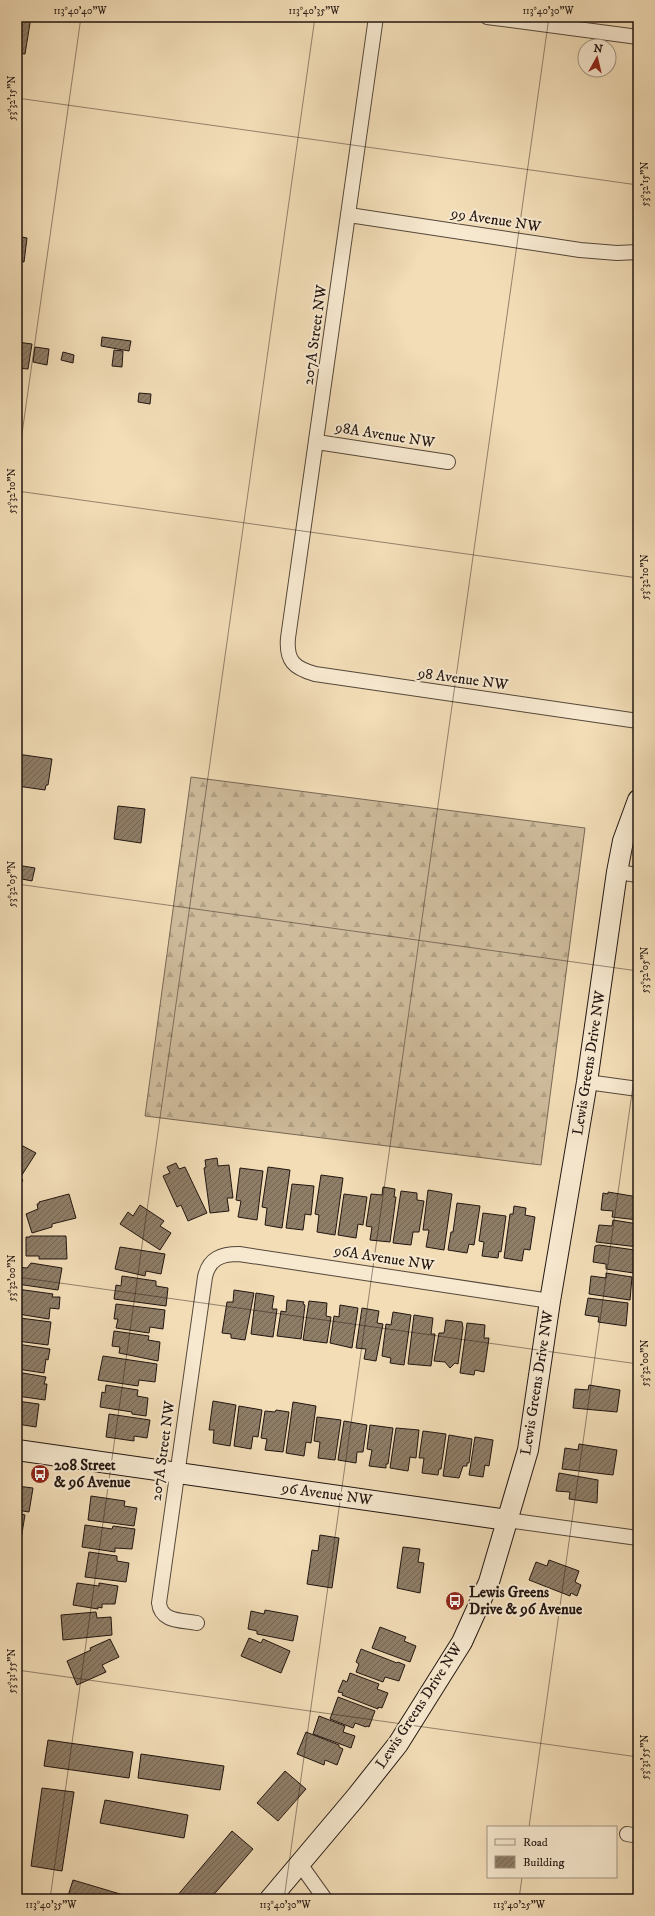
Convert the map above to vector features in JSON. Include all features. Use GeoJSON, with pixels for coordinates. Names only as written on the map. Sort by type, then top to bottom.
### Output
{"type":"FeatureCollection","features":[{"type":"Feature","properties":{"kind":"street","name":"207A Street NW"},"geometry":{"type":"LineString","coordinates":[[289,658],[287,646],[288,638],[317,442],[376,17]]}},
{"type":"Feature","properties":{"kind":"street"},"geometry":{"type":"LineString","coordinates":[[487,17],[638,36]]}},
{"type":"Feature","properties":{"kind":"street","name":"99 Avenue NW"},"geometry":{"type":"LineString","coordinates":[[349,215],[580,250],[616,253],[638,252]]}},
{"type":"Feature","properties":{"kind":"street","name":"98A Avenue NW"},"geometry":{"type":"LineString","coordinates":[[317,442],[448,462]]}},
{"type":"Feature","properties":{"kind":"street","name":"98 Avenue NW"},"geometry":{"type":"LineString","coordinates":[[289,658],[300,669],[315,674],[638,721]]}},
{"type":"Feature","properties":{"kind":"street","name":"Lewis Greens Drive NW"},"geometry":{"type":"LineString","coordinates":[[270,1899],[356,1797],[398,1744],[462,1642],[489,1582],[528,1450],[550,1301],[587,1082],[617,872],[623,841],[638,800]]}},
{"type":"Feature","properties":{"kind":"street"},"geometry":{"type":"LineString","coordinates":[[617,872],[638,875]]}},
{"type":"Feature","properties":{"kind":"street"},"geometry":{"type":"LineString","coordinates":[[587,1082],[638,1089]]}},
{"type":"Feature","properties":{"kind":"street","name":"96A Avenue NW"},"geometry":{"type":"LineString","coordinates":[[215,1259],[223,1255],[239,1254],[550,1301]]}},
{"type":"Feature","properties":{"kind":"street","name":"207A Street NW"},"geometry":{"type":"LineString","coordinates":[[197,1623],[167,1618],[160,1610],[159,1603],[205,1277],[209,1265],[215,1259]]}},
{"type":"Feature","properties":{"kind":"street","name":"96 Avenue NW"},"geometry":{"type":"LineString","coordinates":[[17,1450],[638,1538]]}},
{"type":"Feature","properties":{"kind":"street"},"geometry":{"type":"LineString","coordinates":[[300,1864],[325,1899]]}},
{"type":"Feature","properties":{"kind":"green space"},"geometry":{"type":"Polygon","coordinates":[[[191,777],[585,828],[541,1165],[145,1116],[191,777]]]}},
{"type":"Feature","properties":{"kind":"building"},"geometry":{"type":"Polygon","coordinates":[[[17,17],[31,17],[25,54],[17,53],[17,17]]]}},
{"type":"Feature","properties":{"kind":"building"},"geometry":{"type":"Polygon","coordinates":[[[17,236],[27,238],[24,262],[18,261],[17,270],[17,236]]]}},
{"type":"Feature","properties":{"kind":"building"},"geometry":{"type":"Polygon","coordinates":[[[102,337],[131,341],[129,351],[101,346],[102,337]]]}},
{"type":"Feature","properties":{"kind":"building"},"geometry":{"type":"Polygon","coordinates":[[[17,342],[32,344],[28,369],[17,368],[17,342]]]}},
{"type":"Feature","properties":{"kind":"building"},"geometry":{"type":"Polygon","coordinates":[[[35,347],[49,349],[47,365],[33,362],[35,347]]]}},
{"type":"Feature","properties":{"kind":"building"},"geometry":{"type":"Polygon","coordinates":[[[114,350],[123,351],[122,367],[112,366],[114,350]]]}},
{"type":"Feature","properties":{"kind":"building"},"geometry":{"type":"Polygon","coordinates":[[[63,352],[74,355],[73,363],[61,360],[63,352]]]}},
{"type":"Feature","properties":{"kind":"building"},"geometry":{"type":"Polygon","coordinates":[[[139,393],[151,394],[150,404],[138,402],[139,393]]]}},
{"type":"Feature","properties":{"kind":"building"},"geometry":{"type":"Polygon","coordinates":[[[17,754],[52,759],[48,785],[46,785],[45,790],[17,786],[17,754]]]}},
{"type":"Feature","properties":{"kind":"building"},"geometry":{"type":"Polygon","coordinates":[[[118,806],[145,809],[141,843],[114,839],[118,806]]]}},
{"type":"Feature","properties":{"kind":"building"},"geometry":{"type":"Polygon","coordinates":[[[17,865],[35,868],[32,881],[17,878],[17,865]]]}},
{"type":"Feature","properties":{"kind":"building"},"geometry":{"type":"Polygon","coordinates":[[[21,1145],[36,1153],[20,1178],[23,1180],[17,1189],[17,1149],[21,1145]]]}},
{"type":"Feature","properties":{"kind":"building"},"geometry":{"type":"Polygon","coordinates":[[[217,1158],[218,1166],[229,1165],[233,1198],[227,1198],[229,1211],[210,1213],[204,1168],[206,1167],[205,1160],[217,1158]]]}},
{"type":"Feature","properties":{"kind":"building"},"geometry":{"type":"Polygon","coordinates":[[[176,1163],[179,1169],[185,1167],[207,1213],[188,1221],[181,1205],[177,1207],[163,1176],[170,1173],[167,1167],[176,1163]]]}},
{"type":"Feature","properties":{"kind":"building"},"geometry":{"type":"Polygon","coordinates":[[[268,1167],[290,1170],[282,1228],[265,1225],[267,1208],[262,1207],[268,1167]]]}},
{"type":"Feature","properties":{"kind":"building"},"geometry":{"type":"Polygon","coordinates":[[[240,1168],[263,1171],[257,1220],[238,1217],[241,1201],[236,1200],[240,1168]]]}},
{"type":"Feature","properties":{"kind":"building"},"geometry":{"type":"Polygon","coordinates":[[[321,1175],[343,1178],[335,1235],[317,1232],[319,1215],[315,1214],[321,1175]]]}},
{"type":"Feature","properties":{"kind":"building"},"geometry":{"type":"Polygon","coordinates":[[[292,1184],[314,1186],[311,1215],[305,1214],[303,1230],[286,1228],[292,1184]]]}},
{"type":"Feature","properties":{"kind":"building"},"geometry":{"type":"Polygon","coordinates":[[[383,1187],[395,1189],[394,1197],[396,1197],[390,1242],[370,1240],[372,1227],[366,1226],[371,1194],[382,1195],[383,1187]]]}},
{"type":"Feature","properties":{"kind":"building"},"geometry":{"type":"Polygon","coordinates":[[[428,1190],[452,1194],[444,1250],[426,1247],[429,1230],[423,1230],[428,1190]]]}},
{"type":"Feature","properties":{"kind":"building"},"geometry":{"type":"Polygon","coordinates":[[[401,1191],[417,1193],[417,1200],[424,1201],[419,1232],[413,1232],[411,1245],[393,1243],[401,1191]]]}},
{"type":"Feature","properties":{"kind":"building"},"geometry":{"type":"Polygon","coordinates":[[[608,1192],[638,1197],[638,1220],[612,1217],[613,1211],[601,1210],[603,1193],[608,1194],[608,1192]]]}},
{"type":"Feature","properties":{"kind":"building"},"geometry":{"type":"Polygon","coordinates":[[[69,1194],[76,1218],[52,1224],[52,1227],[32,1233],[26,1214],[38,1209],[37,1204],[39,1204],[39,1202],[69,1194]]]}},
{"type":"Feature","properties":{"kind":"building"},"geometry":{"type":"Polygon","coordinates":[[[344,1194],[367,1197],[363,1225],[358,1224],[356,1238],[338,1235],[344,1194]]]}},
{"type":"Feature","properties":{"kind":"building"},"geometry":{"type":"Polygon","coordinates":[[[457,1203],[480,1206],[474,1245],[469,1244],[467,1253],[448,1250],[451,1232],[453,1232],[457,1203]]]}},
{"type":"Feature","properties":{"kind":"building"},"geometry":{"type":"Polygon","coordinates":[[[140,1205],[164,1221],[160,1226],[171,1233],[160,1250],[120,1224],[128,1212],[133,1216],[140,1205]]]}},
{"type":"Feature","properties":{"kind":"building"},"geometry":{"type":"Polygon","coordinates":[[[514,1206],[526,1208],[525,1215],[535,1217],[530,1250],[524,1249],[522,1261],[504,1258],[510,1214],[513,1214],[514,1206]]]}},
{"type":"Feature","properties":{"kind":"building"},"geometry":{"type":"Polygon","coordinates":[[[483,1213],[506,1216],[501,1252],[499,1251],[498,1258],[482,1256],[484,1242],[479,1241],[483,1213]]]}},
{"type":"Feature","properties":{"kind":"building"},"geometry":{"type":"Polygon","coordinates":[[[613,1220],[638,1224],[638,1247],[596,1242],[599,1225],[612,1226],[613,1220]]]}},
{"type":"Feature","properties":{"kind":"building"},"geometry":{"type":"Polygon","coordinates":[[[66,1236],[67,1259],[39,1259],[39,1256],[26,1256],[26,1237],[66,1236]]]}},
{"type":"Feature","properties":{"kind":"building"},"geometry":{"type":"Polygon","coordinates":[[[599,1245],[635,1250],[634,1273],[606,1269],[606,1264],[593,1262],[595,1246],[599,1245]]]}},
{"type":"Feature","properties":{"kind":"building"},"geometry":{"type":"Polygon","coordinates":[[[120,1247],[165,1254],[161,1274],[146,1271],[145,1276],[115,1269],[120,1247]]]}},
{"type":"Feature","properties":{"kind":"building"},"geometry":{"type":"Polygon","coordinates":[[[31,1263],[62,1268],[58,1290],[17,1284],[17,1267],[27,1268],[31,1263]]]}},
{"type":"Feature","properties":{"kind":"building"},"geometry":{"type":"Polygon","coordinates":[[[606,1273],[632,1277],[630,1300],[589,1294],[591,1276],[606,1278],[606,1273]]]}},
{"type":"Feature","properties":{"kind":"building"},"geometry":{"type":"Polygon","coordinates":[[[122,1276],[156,1281],[156,1286],[168,1288],[166,1306],[114,1299],[116,1285],[121,1286],[122,1276]]]}},
{"type":"Feature","properties":{"kind":"building"},"geometry":{"type":"Polygon","coordinates":[[[17,1289],[53,1294],[52,1297],[60,1297],[59,1309],[50,1308],[49,1319],[18,1314],[17,1289]]]}},
{"type":"Feature","properties":{"kind":"building"},"geometry":{"type":"Polygon","coordinates":[[[234,1290],[254,1293],[245,1340],[231,1338],[231,1334],[222,1333],[227,1302],[233,1302],[234,1290]]]}},
{"type":"Feature","properties":{"kind":"building"},"geometry":{"type":"Polygon","coordinates":[[[256,1293],[274,1296],[272,1309],[277,1309],[273,1337],[251,1334],[256,1293]]]}},
{"type":"Feature","properties":{"kind":"building"},"geometry":{"type":"Polygon","coordinates":[[[588,1298],[628,1303],[626,1326],[598,1322],[599,1317],[585,1315],[588,1298]]]}},
{"type":"Feature","properties":{"kind":"building"},"geometry":{"type":"Polygon","coordinates":[[[287,1300],[304,1302],[303,1304],[305,1305],[301,1339],[277,1336],[281,1311],[286,1312],[287,1300]]]}},
{"type":"Feature","properties":{"kind":"building"},"geometry":{"type":"Polygon","coordinates":[[[309,1301],[327,1303],[326,1316],[331,1317],[327,1343],[303,1340],[309,1301]]]}},
{"type":"Feature","properties":{"kind":"building"},"geometry":{"type":"Polygon","coordinates":[[[116,1304],[165,1310],[163,1329],[150,1327],[149,1333],[116,1328],[118,1319],[114,1319],[116,1304]]]}},
{"type":"Feature","properties":{"kind":"building"},"geometry":{"type":"Polygon","coordinates":[[[340,1305],[358,1308],[352,1348],[330,1343],[334,1316],[339,1317],[340,1305]]]}},
{"type":"Feature","properties":{"kind":"building"},"geometry":{"type":"Polygon","coordinates":[[[362,1308],[379,1311],[377,1323],[383,1324],[376,1361],[364,1359],[366,1349],[356,1348],[362,1308]]]}},
{"type":"Feature","properties":{"kind":"building"},"geometry":{"type":"Polygon","coordinates":[[[393,1312],[411,1315],[404,1365],[390,1363],[391,1358],[382,1356],[386,1324],[391,1325],[393,1312]]]}},
{"type":"Feature","properties":{"kind":"building"},"geometry":{"type":"Polygon","coordinates":[[[414,1315],[433,1318],[431,1334],[435,1334],[431,1366],[408,1364],[414,1315]]]}},
{"type":"Feature","properties":{"kind":"building"},"geometry":{"type":"Polygon","coordinates":[[[20,1318],[51,1322],[48,1345],[17,1341],[17,1323],[20,1323],[20,1318]]]}},
{"type":"Feature","properties":{"kind":"building"},"geometry":{"type":"Polygon","coordinates":[[[446,1320],[462,1322],[463,1328],[458,1364],[455,1363],[450,1368],[445,1362],[434,1361],[439,1333],[444,1333],[446,1320]]]}},
{"type":"Feature","properties":{"kind":"building"},"geometry":{"type":"Polygon","coordinates":[[[467,1323],[485,1325],[484,1338],[489,1338],[484,1372],[475,1370],[474,1375],[460,1373],[467,1323]]]}},
{"type":"Feature","properties":{"kind":"building"},"geometry":{"type":"Polygon","coordinates":[[[114,1331],[149,1336],[148,1340],[160,1342],[158,1361],[119,1353],[120,1347],[112,1346],[114,1331]]]}},
{"type":"Feature","properties":{"kind":"building"},"geometry":{"type":"Polygon","coordinates":[[[17,1344],[50,1349],[48,1360],[46,1359],[44,1373],[17,1369],[17,1344]]]}},
{"type":"Feature","properties":{"kind":"building"},"geometry":{"type":"Polygon","coordinates":[[[103,1356],[157,1364],[155,1382],[139,1380],[138,1386],[98,1380],[103,1356]]]}},
{"type":"Feature","properties":{"kind":"building"},"geometry":{"type":"Polygon","coordinates":[[[17,1372],[46,1377],[44,1384],[47,1384],[45,1400],[17,1396],[17,1372]]]}},
{"type":"Feature","properties":{"kind":"building"},"geometry":{"type":"Polygon","coordinates":[[[106,1385],[138,1390],[137,1396],[148,1398],[146,1416],[132,1414],[132,1412],[100,1407],[102,1392],[105,1393],[106,1385]]]}},
{"type":"Feature","properties":{"kind":"building"},"geometry":{"type":"Polygon","coordinates":[[[589,1385],[620,1390],[617,1412],[573,1408],[575,1389],[588,1390],[589,1385]]]}},
{"type":"Feature","properties":{"kind":"building"},"geometry":{"type":"Polygon","coordinates":[[[17,1401],[39,1404],[36,1427],[17,1424],[17,1401]]]}},
{"type":"Feature","properties":{"kind":"building"},"geometry":{"type":"Polygon","coordinates":[[[213,1401],[236,1405],[230,1446],[213,1443],[214,1430],[209,1430],[213,1401]]]}},
{"type":"Feature","properties":{"kind":"building"},"geometry":{"type":"Polygon","coordinates":[[[293,1402],[316,1406],[311,1443],[306,1442],[304,1456],[286,1453],[293,1402]]]}},
{"type":"Feature","properties":{"kind":"building"},"geometry":{"type":"Polygon","coordinates":[[[239,1406],[262,1410],[258,1437],[253,1436],[251,1449],[234,1446],[239,1406]]]}},
{"type":"Feature","properties":{"kind":"building"},"geometry":{"type":"Polygon","coordinates":[[[276,1410],[289,1412],[283,1452],[265,1450],[267,1439],[261,1438],[265,1411],[275,1412],[276,1410]]]}},
{"type":"Feature","properties":{"kind":"building"},"geometry":{"type":"Polygon","coordinates":[[[109,1414],[150,1420],[147,1438],[134,1436],[134,1441],[106,1437],[109,1414]]]}},
{"type":"Feature","properties":{"kind":"building"},"geometry":{"type":"Polygon","coordinates":[[[317,1417],[341,1420],[335,1460],[318,1458],[320,1442],[314,1441],[317,1417]]]}},
{"type":"Feature","properties":{"kind":"building"},"geometry":{"type":"Polygon","coordinates":[[[344,1421],[367,1425],[363,1452],[357,1452],[356,1463],[338,1460],[344,1421]]]}},
{"type":"Feature","properties":{"kind":"building"},"geometry":{"type":"Polygon","coordinates":[[[370,1425],[393,1428],[388,1464],[386,1464],[386,1468],[369,1466],[372,1450],[367,1449],[370,1425]]]}},
{"type":"Feature","properties":{"kind":"building"},"geometry":{"type":"Polygon","coordinates":[[[396,1428],[419,1430],[416,1458],[410,1457],[408,1471],[390,1468],[396,1428]]]}},
{"type":"Feature","properties":{"kind":"building"},"geometry":{"type":"Polygon","coordinates":[[[423,1431],[446,1434],[441,1469],[439,1469],[438,1475],[422,1473],[424,1458],[419,1458],[423,1431]]]}},
{"type":"Feature","properties":{"kind":"building"},"geometry":{"type":"Polygon","coordinates":[[[449,1435],[472,1439],[469,1463],[467,1463],[467,1466],[463,1466],[459,1478],[443,1476],[449,1435]]]}},
{"type":"Feature","properties":{"kind":"building"},"geometry":{"type":"Polygon","coordinates":[[[475,1437],[493,1440],[489,1466],[485,1465],[483,1477],[469,1475],[475,1437]]]}},
{"type":"Feature","properties":{"kind":"building"},"geometry":{"type":"Polygon","coordinates":[[[579,1444],[617,1450],[613,1475],[562,1469],[565,1448],[578,1450],[579,1444]]]}},
{"type":"Feature","properties":{"kind":"building"},"geometry":{"type":"Polygon","coordinates":[[[559,1473],[598,1480],[597,1503],[569,1499],[570,1492],[556,1491],[559,1473]]]}},
{"type":"Feature","properties":{"kind":"building"},"geometry":{"type":"Polygon","coordinates":[[[17,1486],[33,1488],[29,1512],[17,1510],[17,1486]]]}},
{"type":"Feature","properties":{"kind":"building"},"geometry":{"type":"Polygon","coordinates":[[[91,1496],[125,1501],[124,1506],[137,1508],[134,1526],[88,1520],[91,1496]]]}},
{"type":"Feature","properties":{"kind":"building"},"geometry":{"type":"Polygon","coordinates":[[[17,1513],[25,1515],[21,1539],[17,1538],[17,1513]]]}},
{"type":"Feature","properties":{"kind":"building"},"geometry":{"type":"Polygon","coordinates":[[[85,1525],[112,1529],[113,1526],[135,1529],[132,1549],[115,1548],[115,1552],[82,1547],[85,1525]]]}},
{"type":"Feature","properties":{"kind":"building"},"geometry":{"type":"Polygon","coordinates":[[[320,1535],[339,1538],[332,1588],[307,1584],[312,1550],[318,1551],[320,1535]]]}},
{"type":"Feature","properties":{"kind":"building"},"geometry":{"type":"Polygon","coordinates":[[[403,1547],[420,1549],[418,1562],[424,1563],[420,1593],[397,1588],[403,1547]]]}},
{"type":"Feature","properties":{"kind":"building"},"geometry":{"type":"Polygon","coordinates":[[[89,1552],[117,1556],[117,1561],[129,1563],[126,1582],[85,1577],[89,1552]]]}},
{"type":"Feature","properties":{"kind":"building"},"geometry":{"type":"Polygon","coordinates":[[[549,1560],[579,1571],[575,1582],[581,1585],[577,1596],[571,1593],[570,1596],[529,1580],[536,1562],[547,1566],[549,1560]]]}},
{"type":"Feature","properties":{"kind":"building"},"geometry":{"type":"Polygon","coordinates":[[[77,1583],[99,1586],[99,1583],[118,1586],[115,1604],[102,1604],[102,1608],[98,1607],[98,1609],[73,1605],[77,1583]]]}},
{"type":"Feature","properties":{"kind":"building"},"geometry":{"type":"Polygon","coordinates":[[[265,1610],[298,1616],[293,1641],[257,1634],[257,1631],[248,1629],[251,1611],[264,1614],[265,1610]]]}},
{"type":"Feature","properties":{"kind":"building"},"geometry":{"type":"Polygon","coordinates":[[[96,1612],[97,1618],[111,1617],[112,1635],[63,1640],[61,1615],[96,1612]]]}},
{"type":"Feature","properties":{"kind":"building"},"geometry":{"type":"Polygon","coordinates":[[[380,1627],[406,1637],[404,1641],[416,1646],[410,1662],[372,1648],[380,1627]]]}},
{"type":"Feature","properties":{"kind":"building"},"geometry":{"type":"Polygon","coordinates":[[[249,1638],[261,1643],[263,1639],[290,1651],[281,1673],[241,1656],[249,1638]]]}},
{"type":"Feature","properties":{"kind":"building"},"geometry":{"type":"Polygon","coordinates":[[[110,1639],[119,1657],[102,1665],[106,1672],[77,1685],[67,1661],[110,1639]]]}},
{"type":"Feature","properties":{"kind":"building"},"geometry":{"type":"Polygon","coordinates":[[[361,1649],[405,1665],[399,1681],[385,1677],[383,1682],[356,1672],[359,1664],[356,1662],[361,1649]]]}},
{"type":"Feature","properties":{"kind":"building"},"geometry":{"type":"Polygon","coordinates":[[[350,1673],[379,1684],[377,1689],[388,1693],[382,1708],[378,1707],[378,1709],[338,1692],[343,1680],[347,1682],[350,1673]]]}},
{"type":"Feature","properties":{"kind":"building"},"geometry":{"type":"Polygon","coordinates":[[[338,1697],[375,1711],[369,1727],[355,1723],[353,1728],[330,1719],[338,1697]]]}},
{"type":"Feature","properties":{"kind":"building"},"geometry":{"type":"Polygon","coordinates":[[[319,1716],[345,1726],[343,1732],[355,1736],[351,1748],[313,1734],[319,1716]]]}},
{"type":"Feature","properties":{"kind":"building"},"geometry":{"type":"Polygon","coordinates":[[[306,1732],[339,1745],[339,1747],[343,1749],[337,1765],[325,1760],[324,1765],[297,1754],[306,1732]]]}},
{"type":"Feature","properties":{"kind":"building"},"geometry":{"type":"Polygon","coordinates":[[[48,1740],[133,1752],[129,1778],[44,1766],[48,1740]]]}},
{"type":"Feature","properties":{"kind":"building"},"geometry":{"type":"Polygon","coordinates":[[[141,1754],[224,1766],[220,1790],[138,1778],[141,1754]]]}},
{"type":"Feature","properties":{"kind":"building"},"geometry":{"type":"Polygon","coordinates":[[[285,1771],[306,1789],[278,1821],[257,1803],[285,1771]]]}},
{"type":"Feature","properties":{"kind":"building"},"geometry":{"type":"Polygon","coordinates":[[[42,1788],[74,1792],[62,1871],[31,1866],[42,1788]]]}},
{"type":"Feature","properties":{"kind":"building"},"geometry":{"type":"Polygon","coordinates":[[[105,1800],[188,1815],[184,1838],[100,1823],[105,1800]]]}},
{"type":"Feature","properties":{"kind":"building"},"geometry":{"type":"Polygon","coordinates":[[[232,1831],[253,1849],[210,1899],[181,1899],[177,1896],[232,1831]]]}},
{"type":"Feature","properties":{"kind":"building"},"geometry":{"type":"Polygon","coordinates":[[[73,1880],[137,1899],[67,1899],[73,1880]]]}},
{"type":"Feature","properties":{"kind":"place","name":"208 Street & 96 Avenue"},"geometry":{"type":"Point","coordinates":[40,1474]}},
{"type":"Feature","properties":{"kind":"place","name":"Lewis Greens Drive & 96 Avenue"},"geometry":{"type":"Point","coordinates":[455,1601]}}]}
